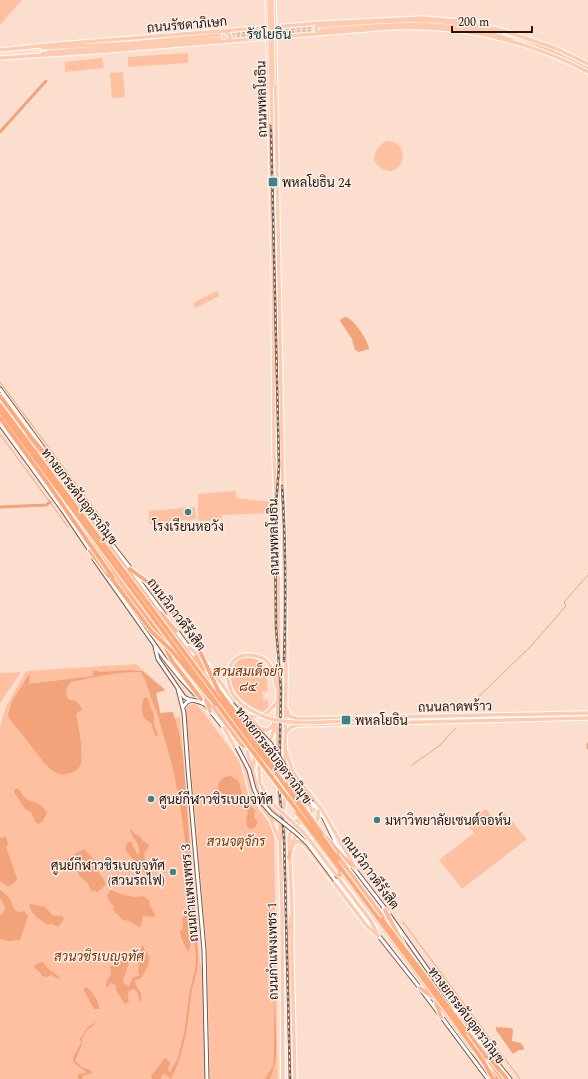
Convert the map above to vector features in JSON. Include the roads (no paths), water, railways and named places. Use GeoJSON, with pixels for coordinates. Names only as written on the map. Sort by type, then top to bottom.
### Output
{"type":"FeatureCollection","features":[{"type":"Feature","properties":{"kind":"highway"},"geometry":{"type":"LineString","coordinates":[[0,398],[48,457]]}},
{"type":"Feature","properties":{"kind":"highway","name":"ถนนวิภาวดีรังสิต"},"geometry":{"type":"LineString","coordinates":[[0,398],[125,566],[141,590],[301,803],[345,866],[503,1079]]}},
{"type":"Feature","properties":{"kind":"highway","name":"ทางยกระดับอุตราภิมุข"},"geometry":{"type":"LineString","coordinates":[[0,405],[503,1079]]}},
{"type":"Feature","properties":{"kind":"highway","name":"ทางยกระดับอุตราภิมุข"},"geometry":{"type":"LineString","coordinates":[[0,411],[231,723],[340,867],[495,1079]]}},
{"type":"Feature","properties":{"kind":"highway"},"geometry":{"type":"LineString","coordinates":[[0,417],[109,572],[164,640],[172,661],[201,699]]}},
{"type":"Feature","properties":{"kind":"highway","name":"ถนนวิภาวดีรังสิต"},"geometry":{"type":"LineString","coordinates":[[0,417],[495,1079]]}},
{"type":"Feature","properties":{"kind":"highway"},"geometry":{"type":"LineString","coordinates":[[6,425],[9,436]]}},
{"type":"Feature","properties":{"kind":"highway"},"geometry":{"type":"LineString","coordinates":[[62,509],[69,510]]}},
{"type":"Feature","properties":{"kind":"highway"},"geometry":{"type":"LineString","coordinates":[[90,551],[152,632],[171,650],[231,723]]}},
{"type":"Feature","properties":{"kind":"highway"},"geometry":{"type":"LineString","coordinates":[[130,569],[148,582],[159,594]]}},
{"type":"Feature","properties":{"kind":"highway"},"geometry":{"type":"LineString","coordinates":[[141,590],[176,631]]}},
{"type":"Feature","properties":{"kind":"highway"},"geometry":{"type":"LineString","coordinates":[[164,601],[197,645],[218,690],[257,742],[279,777]]}},
{"type":"Feature","properties":{"kind":"highway"},"geometry":{"type":"LineString","coordinates":[[161,633],[239,746],[250,744],[255,740],[256,735],[240,718],[196,657]]}},
{"type":"Feature","properties":{"kind":"highway"},"geometry":{"type":"LineString","coordinates":[[203,694],[210,711]]}},
{"type":"Feature","properties":{"kind":"highway"},"geometry":{"type":"LineString","coordinates":[[353,866],[343,857],[328,838],[322,835],[315,836],[316,844],[389,941],[399,949]]}},
{"type":"Feature","properties":{"kind":"highway"},"geometry":{"type":"LineString","coordinates":[[289,858],[290,852]]}},
{"type":"Feature","properties":{"kind":"highway"},"geometry":{"type":"LineString","coordinates":[[385,910],[403,944]]}},
{"type":"Feature","properties":{"kind":"highway"},"geometry":{"type":"LineString","coordinates":[[420,988],[435,999],[441,1017]]}},
{"type":"Feature","properties":{"kind":"highway"},"geometry":{"type":"LineString","coordinates":[[454,1013],[468,1027]]}},
{"type":"Feature","properties":{"kind":"highway"},"geometry":{"type":"LineString","coordinates":[[485,1056],[492,1061],[508,1079]]}},
{"type":"Feature","properties":{"kind":"main road","name":"ถนนพหลโยธิน"},"geometry":{"type":"LineString","coordinates":[[271,1],[275,37],[280,417],[286,702],[285,770],[298,793],[312,808],[308,817],[297,824],[290,831]]}},
{"type":"Feature","properties":{"kind":"main road","name":"ถนนพหลโยธิน"},"geometry":{"type":"LineString","coordinates":[[271,1],[267,28],[272,237],[274,440],[278,554],[277,743],[279,816]]}},
{"type":"Feature","properties":{"kind":"main road","name":"ถนนพหลโยธิน"},"geometry":{"type":"LineString","coordinates":[[271,1],[273,124],[276,143]]}},
{"type":"Feature","properties":{"kind":"main road","name":"ถนนรัชดาภิเษก"},"geometry":{"type":"LineString","coordinates":[[1,58],[226,42],[275,37],[321,28],[395,21],[436,21],[530,38],[588,64]]}},
{"type":"Feature","properties":{"kind":"main road","name":"ถนนรัชดาภิเษก"},"geometry":{"type":"LineString","coordinates":[[35,48],[58,44],[274,27],[435,28],[482,35],[527,46],[554,56],[588,72]]}},
{"type":"Feature","properties":{"kind":"main road"},"geometry":{"type":"LineString","coordinates":[[225,31],[230,37],[226,42]]}},
{"type":"Feature","properties":{"kind":"main road","name":"ถนนรัชดาภิเษก"},"geometry":{"type":"LineString","coordinates":[[0,50],[55,48],[220,37],[49,52],[39,55]]}},
{"type":"Feature","properties":{"kind":"main road"},"geometry":{"type":"LineString","coordinates":[[268,54],[275,54]]}},
{"type":"Feature","properties":{"kind":"main road","name":"ถนนพหลโยธิน"},"geometry":{"type":"LineString","coordinates":[[270,150],[272,144],[273,124]]}},
{"type":"Feature","properties":{"kind":"main road"},"geometry":{"type":"LineString","coordinates":[[272,243],[278,242]]}},
{"type":"Feature","properties":{"kind":"main road","name":"ถนนวิภาวดีรังสิต"},"geometry":{"type":"LineString","coordinates":[[0,389],[103,533],[176,631],[232,704],[270,743],[292,778],[324,818],[339,848],[468,1027],[508,1079]]}},
{"type":"Feature","properties":{"kind":"main road"},"geometry":{"type":"LineString","coordinates":[[274,417],[280,417]]}},
{"type":"Feature","properties":{"kind":"main road"},"geometry":{"type":"LineString","coordinates":[[0,424],[62,509],[97,564],[180,679],[206,704],[239,746],[247,764],[254,788],[262,804],[308,844],[378,936],[420,988],[488,1079]]}},
{"type":"Feature","properties":{"kind":"main road"},"geometry":{"type":"LineString","coordinates":[[274,440],[281,440]]}},
{"type":"Feature","properties":{"kind":"main road","name":"ถนนกำแพงเพชร 3"},"geometry":{"type":"LineString","coordinates":[[154,643],[158,659],[178,690],[184,697],[206,704]]}},
{"type":"Feature","properties":{"kind":"main road"},"geometry":{"type":"LineString","coordinates":[[189,647],[211,669],[217,679]]}},
{"type":"Feature","properties":{"kind":"main road"},"geometry":{"type":"LineString","coordinates":[[278,692],[273,671],[262,657],[248,654],[239,656],[229,668],[228,678],[230,687],[236,697],[247,708],[255,713],[271,719],[291,722],[394,720],[398,718]]}},
{"type":"Feature","properties":{"kind":"main road"},"geometry":{"type":"LineString","coordinates":[[205,667],[248,716],[261,728],[264,734],[263,740],[250,749],[247,753],[251,760],[257,785],[261,794],[283,822]]}},
{"type":"Feature","properties":{"kind":"main road","name":"ถนนกำแพงเพชร 3"},"geometry":{"type":"LineString","coordinates":[[178,690],[183,706],[204,950],[207,1079]]}},
{"type":"Feature","properties":{"kind":"main road"},"geometry":{"type":"LineString","coordinates":[[183,706],[192,700]]}},
{"type":"Feature","properties":{"kind":"main road"},"geometry":{"type":"LineString","coordinates":[[248,716],[258,717],[265,715],[278,701]]}},
{"type":"Feature","properties":{"kind":"main road"},"geometry":{"type":"LineString","coordinates":[[286,702],[289,716],[302,719],[300,722],[302,725]]}},
{"type":"Feature","properties":{"kind":"main road"},"geometry":{"type":"LineString","coordinates":[[581,713],[581,719]]}},
{"type":"Feature","properties":{"kind":"main road","name":"ถนนลาดพร้าว"},"geometry":{"type":"LineString","coordinates":[[302,719],[588,713]]}},
{"type":"Feature","properties":{"kind":"main road"},"geometry":{"type":"LineString","coordinates":[[261,728],[267,730],[271,728],[277,714]]}},
{"type":"Feature","properties":{"kind":"main road"},"geometry":{"type":"LineString","coordinates":[[566,714],[566,719]]}},
{"type":"Feature","properties":{"kind":"main road","name":"ถนนลาดพร้าว"},"geometry":{"type":"LineString","coordinates":[[285,734],[291,727],[302,725],[588,718]]}},
{"type":"Feature","properties":{"kind":"main road"},"geometry":{"type":"LineString","coordinates":[[256,800],[260,801],[261,798],[256,786],[251,760],[267,746],[277,722]]}},
{"type":"Feature","properties":{"kind":"main road"},"geometry":{"type":"LineString","coordinates":[[224,728],[242,762],[249,788],[268,815],[275,828],[279,845]]}},
{"type":"Feature","properties":{"kind":"main road"},"geometry":{"type":"LineString","coordinates":[[277,743],[271,754],[259,767],[260,783],[269,800],[309,838],[371,921],[378,936]]}},
{"type":"Feature","properties":{"kind":"main road"},"geometry":{"type":"LineString","coordinates":[[239,746],[250,749]]}},
{"type":"Feature","properties":{"kind":"main road"},"geometry":{"type":"LineString","coordinates":[[285,746],[293,772],[292,784]]}},
{"type":"Feature","properties":{"kind":"main road"},"geometry":{"type":"LineString","coordinates":[[293,772],[330,824],[353,866]]}},
{"type":"Feature","properties":{"kind":"main road"},"geometry":{"type":"LineString","coordinates":[[289,779],[293,777]]}},
{"type":"Feature","properties":{"kind":"main road"},"geometry":{"type":"LineString","coordinates":[[293,777],[299,780]]}},
{"type":"Feature","properties":{"kind":"main road","name":"ถนนกำแพงเพชร 1"},"geometry":{"type":"LineString","coordinates":[[283,1079],[282,912],[279,845],[283,822],[285,790],[289,779]]}},
{"type":"Feature","properties":{"kind":"main road"},"geometry":{"type":"LineString","coordinates":[[285,801],[286,796],[290,792],[298,793]]}},
{"type":"Feature","properties":{"kind":"main road"},"geometry":{"type":"LineString","coordinates":[[268,815],[283,822],[293,820],[306,809],[303,799]]}},
{"type":"Feature","properties":{"kind":"main road"},"geometry":{"type":"LineString","coordinates":[[290,852],[292,840],[295,836],[317,823],[319,818],[318,811]]}},
{"type":"Feature","properties":{"kind":"main road"},"geometry":{"type":"LineString","coordinates":[[295,1079],[292,911],[288,840],[290,831],[299,816]]}},
{"type":"Feature","properties":{"kind":"main road"},"geometry":{"type":"LineString","coordinates":[[310,851],[309,843],[315,836]]}},
{"type":"Feature","properties":{"kind":"main road"},"geometry":{"type":"LineString","coordinates":[[290,852],[293,844],[299,841],[310,851],[366,925],[378,936]]}},
{"type":"Feature","properties":{"kind":"main road"},"geometry":{"type":"LineString","coordinates":[[290,1079],[288,936],[292,911]]}},
{"type":"Feature","properties":{"kind":"main road"},"geometry":{"type":"LineString","coordinates":[[290,1039],[294,1050]]}},
{"type":"Feature","properties":{"kind":"waterway"},"geometry":{"type":"LineString","coordinates":[[0,132],[46,81]]}},
{"type":"Feature","properties":{"kind":"waterway"},"geometry":{"type":"LineString","coordinates":[[0,382],[108,527]]}},
{"type":"Feature","properties":{"kind":"waterway"},"geometry":{"type":"LineString","coordinates":[[0,434],[68,527]]}},
{"type":"Feature","properties":{"kind":"waterway"},"geometry":{"type":"LineString","coordinates":[[0,507],[46,505],[50,502]]}},
{"type":"Feature","properties":{"kind":"waterway"},"geometry":{"type":"LineString","coordinates":[[468,707],[531,646],[566,606],[564,602],[588,575]]}},
{"type":"Feature","properties":{"kind":"waterway"},"geometry":{"type":"LineString","coordinates":[[412,765],[439,746],[456,728]]}},
{"type":"Feature","properties":{"kind":"waterway"},"geometry":{"type":"LineString","coordinates":[[403,922],[520,1079]]}},
{"type":"Feature","properties":{"kind":"tunnel"},"geometry":{"type":"LineString","coordinates":[[220,35],[319,26]]}},
{"type":"Feature","properties":{"kind":"tunnel"},"geometry":{"type":"LineString","coordinates":[[220,39],[321,30]]}},
{"type":"Feature","properties":{"kind":"railway"},"geometry":{"type":"LineString","coordinates":[[268,0],[279,466],[275,519],[276,628],[281,689],[279,787],[284,837],[290,1079]]}},
{"type":"Feature","properties":{"kind":"railway"},"geometry":{"type":"LineString","coordinates":[[282,486],[285,574],[284,661]]}},
{"type":"Feature","properties":{"kind":"place","name":"พหลโยธิน 24"},"geometry":{"type":"Point","coordinates":[273,182]}},
{"type":"Feature","properties":{"kind":"place","name":"โรงเรียนหอวัง"},"geometry":{"type":"Point","coordinates":[188,512]}},
{"type":"Feature","properties":{"kind":"place","name":"พหลโยธิน"},"geometry":{"type":"Point","coordinates":[346,720]}},
{"type":"Feature","properties":{"kind":"place","name":"ศูนย์กีฬาวชิรเบญจทัศ"},"geometry":{"type":"Point","coordinates":[151,799]}},
{"type":"Feature","properties":{"kind":"place","name":"มหาวิทยาลัยเซนต์จอห์น"},"geometry":{"type":"Point","coordinates":[377,820]}},
{"type":"Feature","properties":{"kind":"place","name":"ศูนย์กีฬาวชิรเบญจทัศ (สวนรถไฟ)"},"geometry":{"type":"Point","coordinates":[173,872]}},
{"type":"Feature","properties":{"kind":"district","name":"รัชโยธิน"},"geometry":{"type":"Point","coordinates":[269,34]}},
{"type":"Feature","properties":{"kind":"park label","name":"สวนสมเด็จย่า ๘๔"},"geometry":{"type":"Point","coordinates":[248,678]}},
{"type":"Feature","properties":{"kind":"park label","name":"สวนจตุจักร"},"geometry":{"type":"Point","coordinates":[236,841]}},
{"type":"Feature","properties":{"kind":"park label","name":"สวนวชิรเบญจทัศ"},"geometry":{"type":"Point","coordinates":[99,956]}}]}
